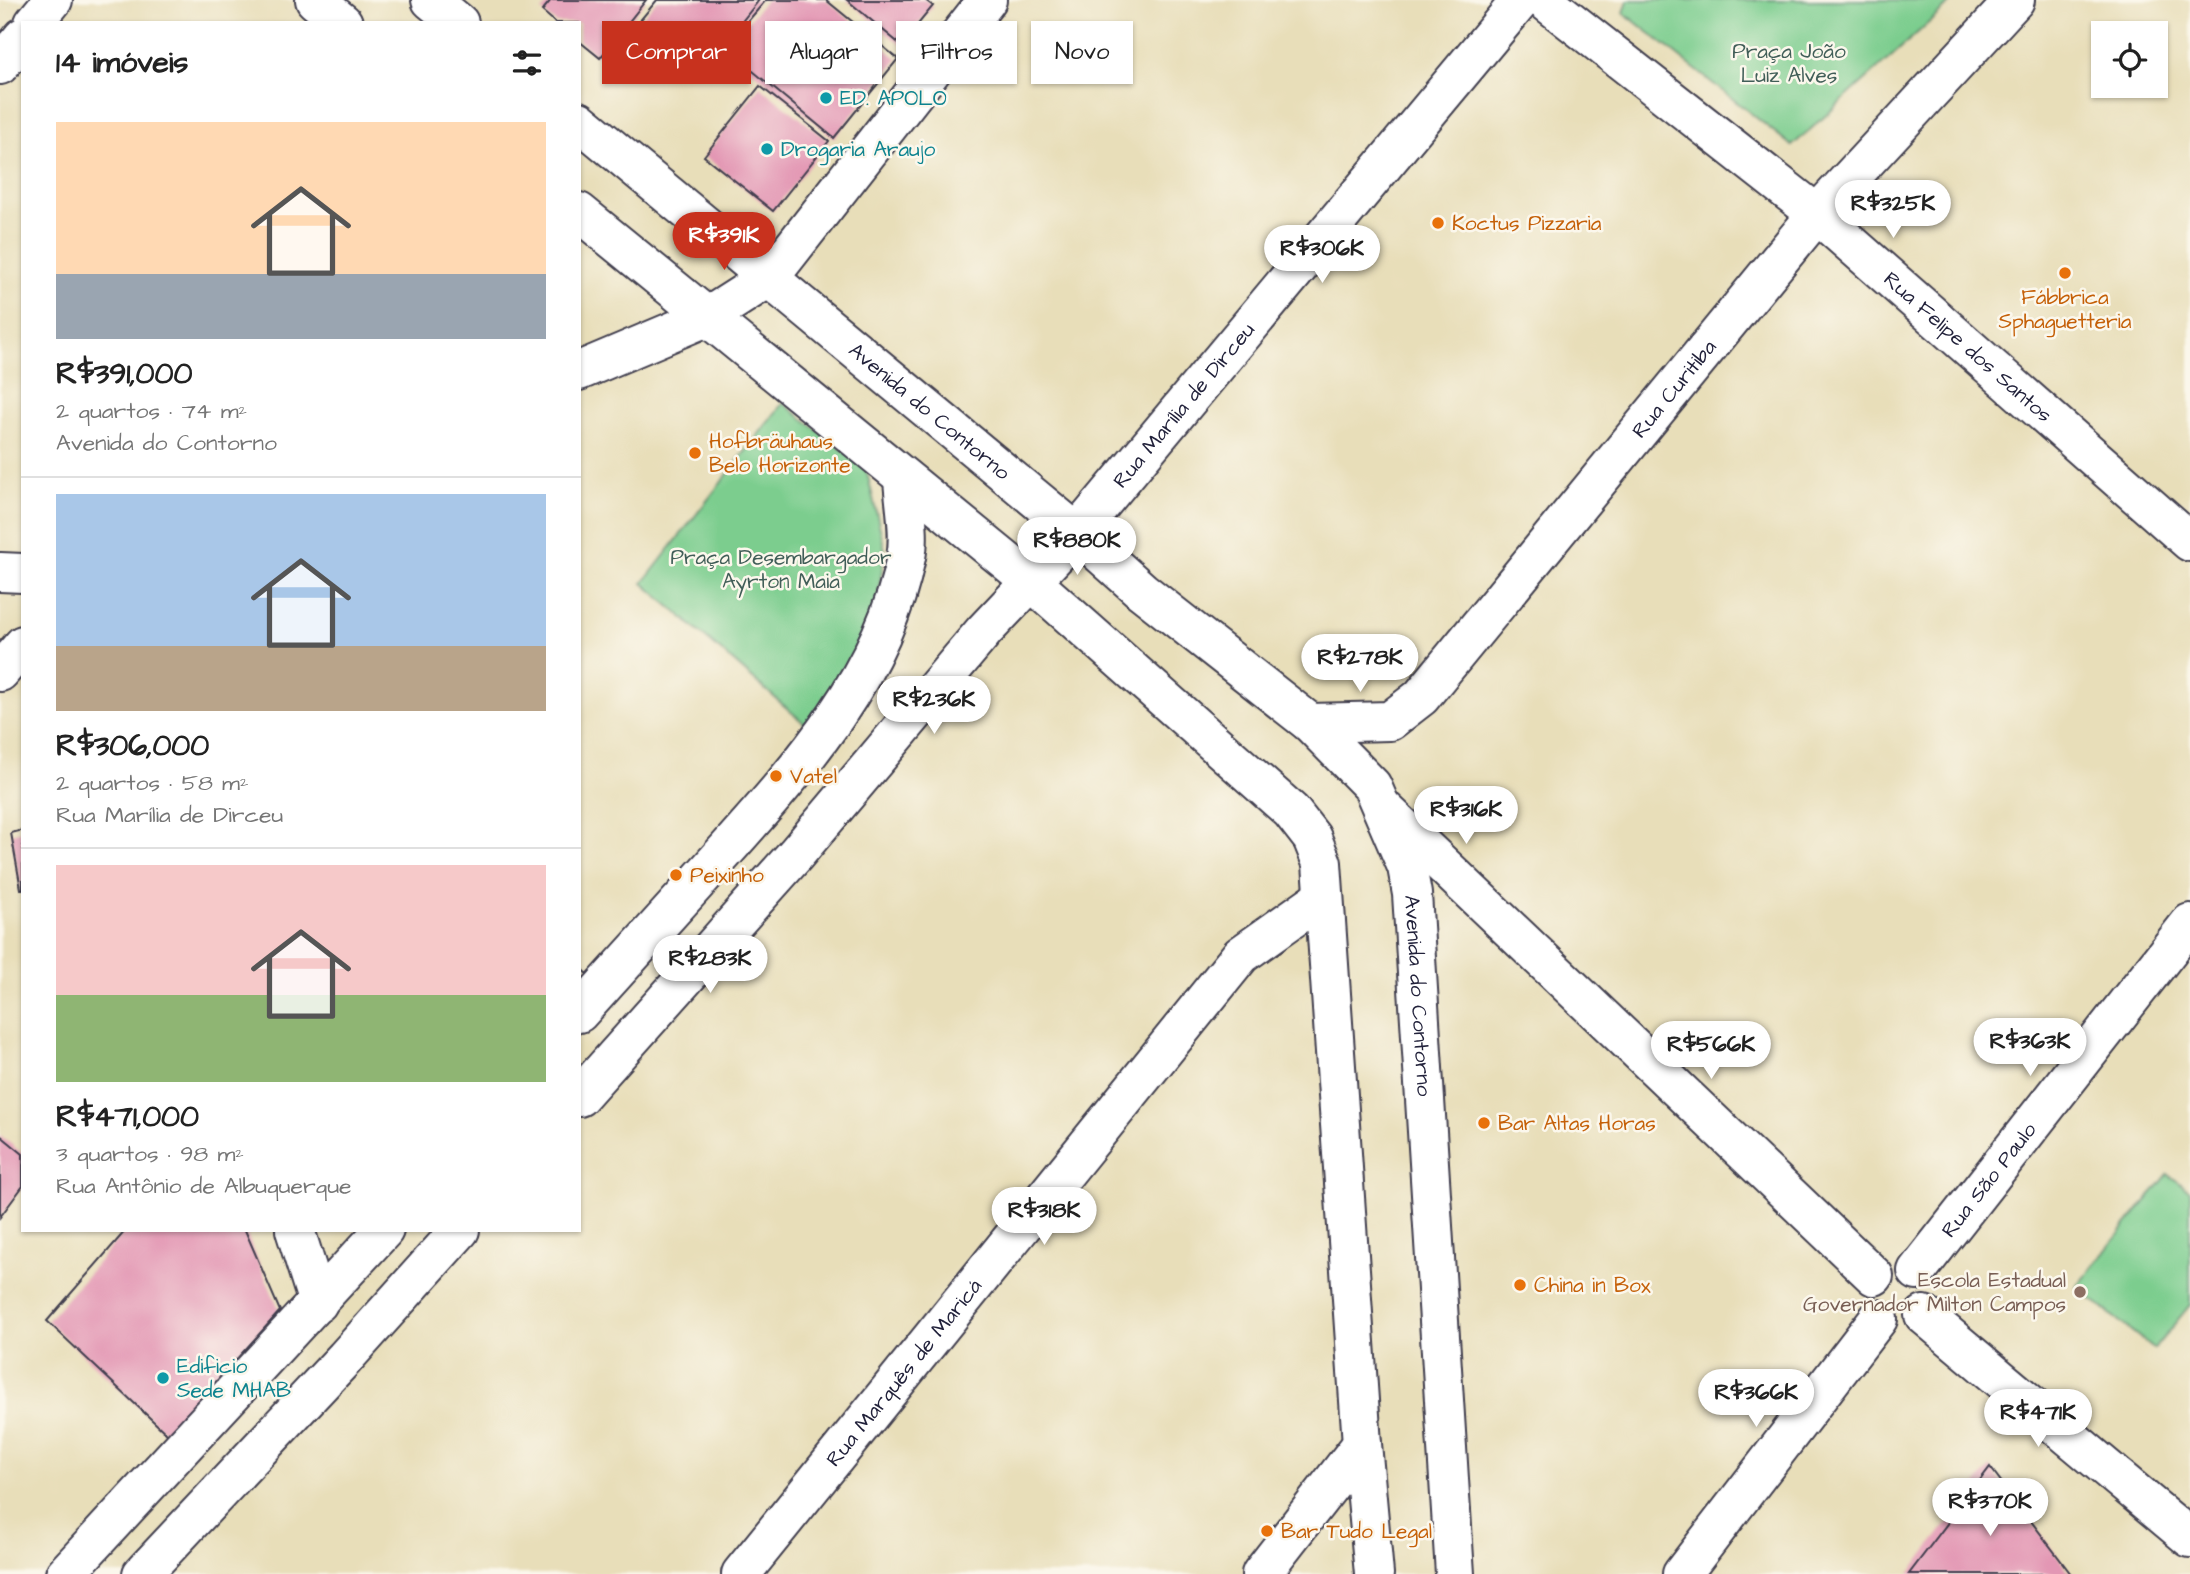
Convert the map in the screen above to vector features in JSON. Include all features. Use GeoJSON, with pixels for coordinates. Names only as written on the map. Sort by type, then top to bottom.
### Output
{"type":"FeatureCollection","features":[{"type":"Feature","properties":{"kind":"street"},"geometry":{"type":"LineString","coordinates":[[36,21],[53,0]]}},
{"type":"Feature","properties":{"kind":"street"},"geometry":{"type":"LineString","coordinates":[[315,0],[341,21]]}},
{"type":"Feature","properties":{"kind":"street"},"geometry":{"type":"LineString","coordinates":[[431,0],[457,21]]}},
{"type":"Feature","properties":{"kind":"street"},"geometry":{"type":"LineString","coordinates":[[581,370],[709,316],[770,277],[987,0]]}},
{"type":"Feature","properties":{"kind":"street","name":"Rua Marília de Dirceu"},"geometry":{"type":"LineString","coordinates":[[581,1095],[796,854],[984,631],[1077,533],[1521,0]]}},
{"type":"Feature","properties":{"kind":"street","name":"Rua Felipe dos Santos"},"geometry":{"type":"LineString","coordinates":[[1544,0],[1817,214],[2190,542]]}},
{"type":"Feature","properties":{"kind":"street","name":"Rua Curitiba"},"geometry":{"type":"LineString","coordinates":[[1310,723],[1390,720],[1422,697],[1817,214],[2015,0]]}},
{"type":"Feature","properties":{"kind":"street"},"geometry":{"type":"LineString","coordinates":[[0,65],[21,39]]}},
{"type":"Feature","properties":{"kind":"street","name":"Avenida do Contorno"},"geometry":{"type":"LineString","coordinates":[[581,123],[1077,533],[1142,591],[1310,723],[1373,786],[1406,867],[1412,894],[1455,1574]]}},
{"type":"Feature","properties":{"kind":"street"},"geometry":{"type":"LineString","coordinates":[[581,214],[1032,582],[1291,811],[1312,838],[1322,863],[1362,1444],[1374,1574]]}},
{"type":"Feature","properties":{"kind":"street"},"geometry":{"type":"LineString","coordinates":[[581,1011],[755,819],[818,742],[852,692],[884,631],[907,555],[903,478]]}},
{"type":"Feature","properties":{"kind":"street"},"geometry":{"type":"LineString","coordinates":[[0,572],[21,573]]}},
{"type":"Feature","properties":{"kind":"street"},"geometry":{"type":"LineString","coordinates":[[0,672],[21,647]]}},
{"type":"Feature","properties":{"kind":"street"},"geometry":{"type":"LineString","coordinates":[[1382,807],[1874,1276]]}},
{"type":"Feature","properties":{"kind":"street","name":"Rua Marquês de Maricá"},"geometry":{"type":"LineString","coordinates":[[741,1574],[1241,955],[1324,896]]}},
{"type":"Feature","properties":{"kind":"street","name":"Rua São Paulo"},"geometry":{"type":"LineString","coordinates":[[1917,1271],[2190,923]]}},
{"type":"Feature","properties":{"kind":"street"},"geometry":{"type":"LineString","coordinates":[[296,1232],[318,1303]]}},
{"type":"Feature","properties":{"kind":"street"},"geometry":{"type":"LineString","coordinates":[[65,1574],[382,1232]]}},
{"type":"Feature","properties":{"kind":"street"},"geometry":{"type":"LineString","coordinates":[[142,1574],[345,1358],[458,1232]]}},
{"type":"Feature","properties":{"kind":"street"},"geometry":{"type":"LineString","coordinates":[[1900,1265],[1917,1271],[1929,1286],[1928,1306],[1924,1315],[1917,1322],[1897,1327],[1878,1319],[1868,1303],[1868,1293],[1874,1276],[1881,1270],[1900,1265]]}},
{"type":"Feature","properties":{"kind":"street"},"geometry":{"type":"LineString","coordinates":[[1924,1315],[2190,1538]]}},
{"type":"Feature","properties":{"kind":"street"},"geometry":{"type":"LineString","coordinates":[[1682,1574],[1878,1319]]}},
{"type":"Feature","properties":{"kind":"street"},"geometry":{"type":"LineString","coordinates":[[1261,1574],[1362,1444]]}},
{"type":"Feature","properties":{"kind":"green space","name":"Praça João Luiz Alves"},"geometry":{"type":"Polygon","coordinates":[[[1628,0],[1954,0],[1792,146],[1624,13],[1628,0]]]}},
{"type":"Feature","properties":{"kind":"green space","name":"Praça Desembargador Ayrton Maia"},"geometry":{"type":"Polygon","coordinates":[[[783,403],[866,468],[885,550],[874,623],[820,737],[643,583],[783,403]]]}},
{"type":"Feature","properties":{"kind":"green space"},"geometry":{"type":"Polygon","coordinates":[[[2168,1174],[2190,1191],[2190,1305],[2154,1349],[2076,1287],[2168,1174]]]}},
{"type":"Feature","properties":{"kind":"building"},"geometry":{"type":"Polygon","coordinates":[[[551,0],[646,0],[629,21],[602,21],[600,58],[581,43],[581,21],[554,21],[542,11],[551,0]]]}},
{"type":"Feature","properties":{"kind":"building"},"geometry":{"type":"Polygon","coordinates":[[[657,0],[759,0],[742,21],[640,21],[657,0]]]}},
{"type":"Feature","properties":{"kind":"building"},"geometry":{"type":"Polygon","coordinates":[[[766,0],[826,0],[852,21],[765,21],[765,81],[751,69],[751,21],[748,21],[766,0]]]}},
{"type":"Feature","properties":{"kind":"building"},"geometry":{"type":"Polygon","coordinates":[[[847,0],[925,0],[933,6],[921,21],[896,21],[896,41],[882,29],[882,21],[872,21],[847,0]]]}},
{"type":"Feature","properties":{"kind":"building"},"geometry":{"type":"Polygon","coordinates":[[[882,46],[896,57],[896,61],[882,79],[882,46]]]}},
{"type":"Feature","properties":{"kind":"building"},"geometry":{"type":"Polygon","coordinates":[[[769,84],[878,84],[834,138],[769,84]]]}},
{"type":"Feature","properties":{"kind":"building","name":"Drogaria Araujo"},"geometry":{"type":"Polygon","coordinates":[[[760,86],[829,141],[773,211],[704,156],[760,86]]]}},
{"type":"Feature","properties":{"kind":"building"},"geometry":{"type":"Polygon","coordinates":[[[21,830],[21,889],[11,833],[21,830]]]}},
{"type":"Feature","properties":{"kind":"building"},"geometry":{"type":"Polygon","coordinates":[[[581,968],[598,983],[581,1002],[581,968]]]}},
{"type":"Feature","properties":{"kind":"building"},"geometry":{"type":"Polygon","coordinates":[[[0,1135],[21,1152],[21,1189],[0,1217],[0,1135]]]}},
{"type":"Feature","properties":{"kind":"building","name":"Edificio Sede MHAB"},"geometry":{"type":"Polygon","coordinates":[[[124,1232],[246,1232],[280,1311],[168,1435],[47,1321],[124,1232]]]}},
{"type":"Feature","properties":{"kind":"building"},"geometry":{"type":"Polygon","coordinates":[[[1990,1467],[2071,1574],[1909,1574],[1990,1467]]]}},
{"type":"Feature","properties":{"kind":"place","name":"ED. APOLO"},"geometry":{"type":"Point","coordinates":[826,98]}},
{"type":"Feature","properties":{"kind":"place","name":"Drogaria Araujo"},"geometry":{"type":"Point","coordinates":[767,149]}},
{"type":"Feature","properties":{"kind":"place","name":"Koctus Pizzaria"},"geometry":{"type":"Point","coordinates":[1438,223]}},
{"type":"Feature","properties":{"kind":"place","name":"Fábbrica Sphaguetteria"},"geometry":{"type":"Point","coordinates":[2065,273]}},
{"type":"Feature","properties":{"kind":"place","name":"Hofbräuhaus Belo Horizonte"},"geometry":{"type":"Point","coordinates":[695,453]}},
{"type":"Feature","properties":{"kind":"place","name":"Vatel"},"geometry":{"type":"Point","coordinates":[776,776]}},
{"type":"Feature","properties":{"kind":"place","name":"Peixinho"},"geometry":{"type":"Point","coordinates":[676,875]}},
{"type":"Feature","properties":{"kind":"place","name":"Bar Altas Horas"},"geometry":{"type":"Point","coordinates":[1484,1123]}},
{"type":"Feature","properties":{"kind":"place","name":"China in Box"},"geometry":{"type":"Point","coordinates":[1520,1285]}},
{"type":"Feature","properties":{"kind":"place","name":"Escola Estadual Governador Milton Campos"},"geometry":{"type":"Point","coordinates":[2080,1292]}},
{"type":"Feature","properties":{"kind":"place","name":"Edificio Sede MHAB"},"geometry":{"type":"Point","coordinates":[163,1378]}},
{"type":"Feature","properties":{"kind":"place","name":"Bar Tudo Legal"},"geometry":{"type":"Point","coordinates":[1267,1531]}}]}
